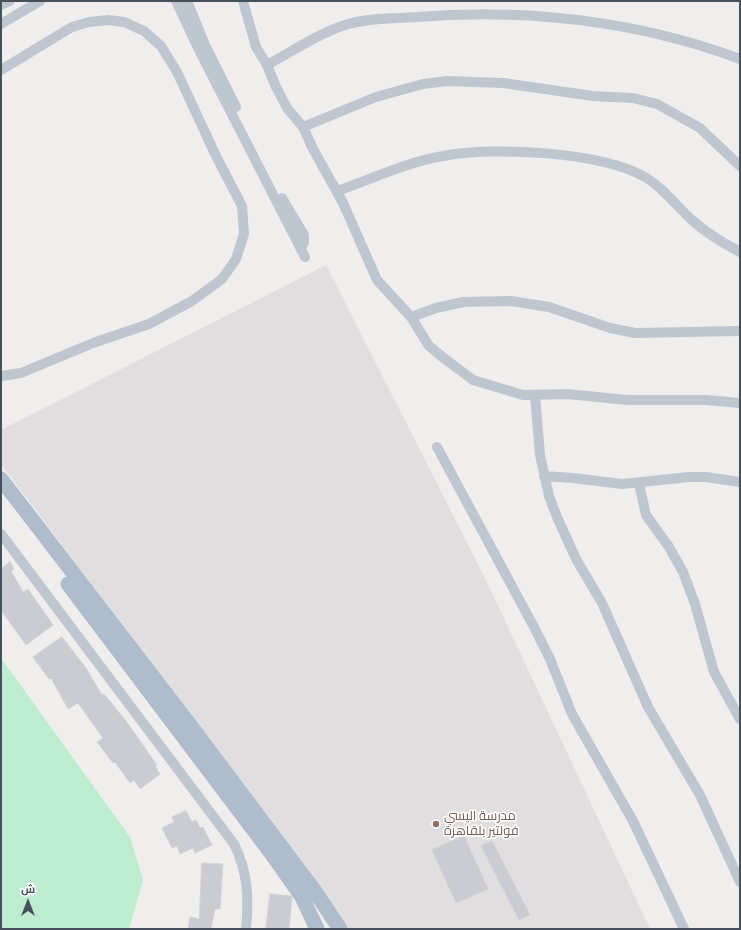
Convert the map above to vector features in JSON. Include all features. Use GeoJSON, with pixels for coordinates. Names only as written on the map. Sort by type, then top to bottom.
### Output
{"type":"FeatureCollection","features":[{"type":"Feature","properties":{"kind":"main road"},"geometry":{"type":"LineString","coordinates":[[1,479],[190,725],[314,890],[340,929]]}},
{"type":"Feature","properties":{"kind":"main road"},"geometry":{"type":"LineString","coordinates":[[1,495],[271,853],[302,897],[317,929]]}},
{"type":"Feature","properties":{"kind":"street"},"geometry":{"type":"LineString","coordinates":[[1,6],[10,1]]}},
{"type":"Feature","properties":{"kind":"street"},"geometry":{"type":"LineString","coordinates":[[1,24],[40,1]]}},
{"type":"Feature","properties":{"kind":"street"},"geometry":{"type":"LineString","coordinates":[[176,1],[303,253],[303,233],[261,158],[205,45],[187,1]]}},
{"type":"Feature","properties":{"kind":"street"},"geometry":{"type":"LineString","coordinates":[[243,1],[256,47],[267,65],[287,108],[303,127],[312,147],[337,191],[378,280],[411,317],[429,346],[473,380],[512,393],[523,395],[567,394],[627,400],[706,400],[740,403]]}},
{"type":"Feature","properties":{"kind":"street"},"geometry":{"type":"LineString","coordinates":[[267,65],[321,35],[349,24],[379,20],[477,13],[552,17],[636,30],[691,43],[740,59]]}},
{"type":"Feature","properties":{"kind":"street"},"geometry":{"type":"LineString","coordinates":[[1,70],[72,27],[89,22],[108,20],[124,22],[144,31],[161,46],[177,72],[216,156],[242,206],[244,234],[236,259],[222,279],[192,301],[149,324],[93,343],[21,373],[1,376]]}},
{"type":"Feature","properties":{"kind":"street"},"geometry":{"type":"LineString","coordinates":[[303,127],[376,97],[411,87],[447,81],[503,83],[592,96],[633,98],[657,104],[700,128],[740,166]]}},
{"type":"Feature","properties":{"kind":"street"},"geometry":{"type":"LineString","coordinates":[[337,191],[416,162],[470,152],[524,152],[590,160],[620,166],[646,178],[666,193],[701,228],[740,252]]}},
{"type":"Feature","properties":{"kind":"street"},"geometry":{"type":"LineString","coordinates":[[411,317],[452,304],[480,300],[511,301],[549,307],[610,328],[635,333],[740,331]]}},
{"type":"Feature","properties":{"kind":"street"},"geometry":{"type":"LineString","coordinates":[[535,395],[540,455],[548,496],[566,539],[602,603],[648,706],[700,795],[740,882]]}},
{"type":"Feature","properties":{"kind":"street"},"geometry":{"type":"LineString","coordinates":[[437,447],[534,628],[578,726],[633,821],[684,929]]}},
{"type":"Feature","properties":{"kind":"street"},"geometry":{"type":"LineString","coordinates":[[544,476],[573,478],[605,483],[639,484],[688,477],[706,477],[740,482]]}},
{"type":"Feature","properties":{"kind":"street"},"geometry":{"type":"LineString","coordinates":[[639,484],[646,515],[669,547],[689,588],[714,672],[740,719]]}},
{"type":"Feature","properties":{"kind":"street"},"geometry":{"type":"LineString","coordinates":[[1,534],[234,844],[241,858],[248,891],[246,929]]}},
{"type":"Feature","properties":{"kind":"shaded area"},"geometry":{"type":"Polygon","coordinates":[[[326,265],[486,580],[650,929],[349,929],[1,464],[1,430],[326,265]]]}},
{"type":"Feature","properties":{"kind":"green space"},"geometry":{"type":"Polygon","coordinates":[[[1,658],[130,837],[143,880],[129,929],[1,929],[1,658]]]}},
{"type":"Feature","properties":{"kind":"building"},"geometry":{"type":"Polygon","coordinates":[[[10,562],[14,569],[11,571],[23,592],[28,589],[53,625],[26,645],[1,610],[1,569],[10,562]]]}},
{"type":"Feature","properties":{"kind":"building"},"geometry":{"type":"Polygon","coordinates":[[[62,637],[86,668],[102,695],[104,694],[126,721],[157,765],[155,766],[160,774],[140,789],[134,780],[130,783],[115,762],[113,763],[97,742],[103,738],[78,703],[68,709],[51,678],[49,679],[33,657],[62,637]]]}},
{"type":"Feature","properties":{"kind":"building"},"geometry":{"type":"Polygon","coordinates":[[[186,811],[192,822],[196,820],[200,828],[203,827],[212,845],[195,853],[193,848],[180,854],[177,846],[172,848],[162,828],[174,822],[172,817],[186,811]]]}},
{"type":"Feature","properties":{"kind":"building"},"geometry":{"type":"Polygon","coordinates":[[[464,836],[488,889],[456,903],[432,850],[464,836]]]}},
{"type":"Feature","properties":{"kind":"building"},"geometry":{"type":"Polygon","coordinates":[[[492,841],[530,915],[519,920],[481,846],[492,841]]]}},
{"type":"Feature","properties":{"kind":"building"},"geometry":{"type":"Polygon","coordinates":[[[202,863],[223,864],[220,909],[215,909],[211,929],[188,929],[190,917],[199,919],[202,863]]]}},
{"type":"Feature","properties":{"kind":"building"},"geometry":{"type":"Polygon","coordinates":[[[270,894],[291,896],[289,929],[266,929],[270,894]]]}},
{"type":"Feature","properties":{"kind":"place","name":"مدرسة اليسي فولتير بلقاهرة"},"geometry":{"type":"Point","coordinates":[436,824]}}]}
